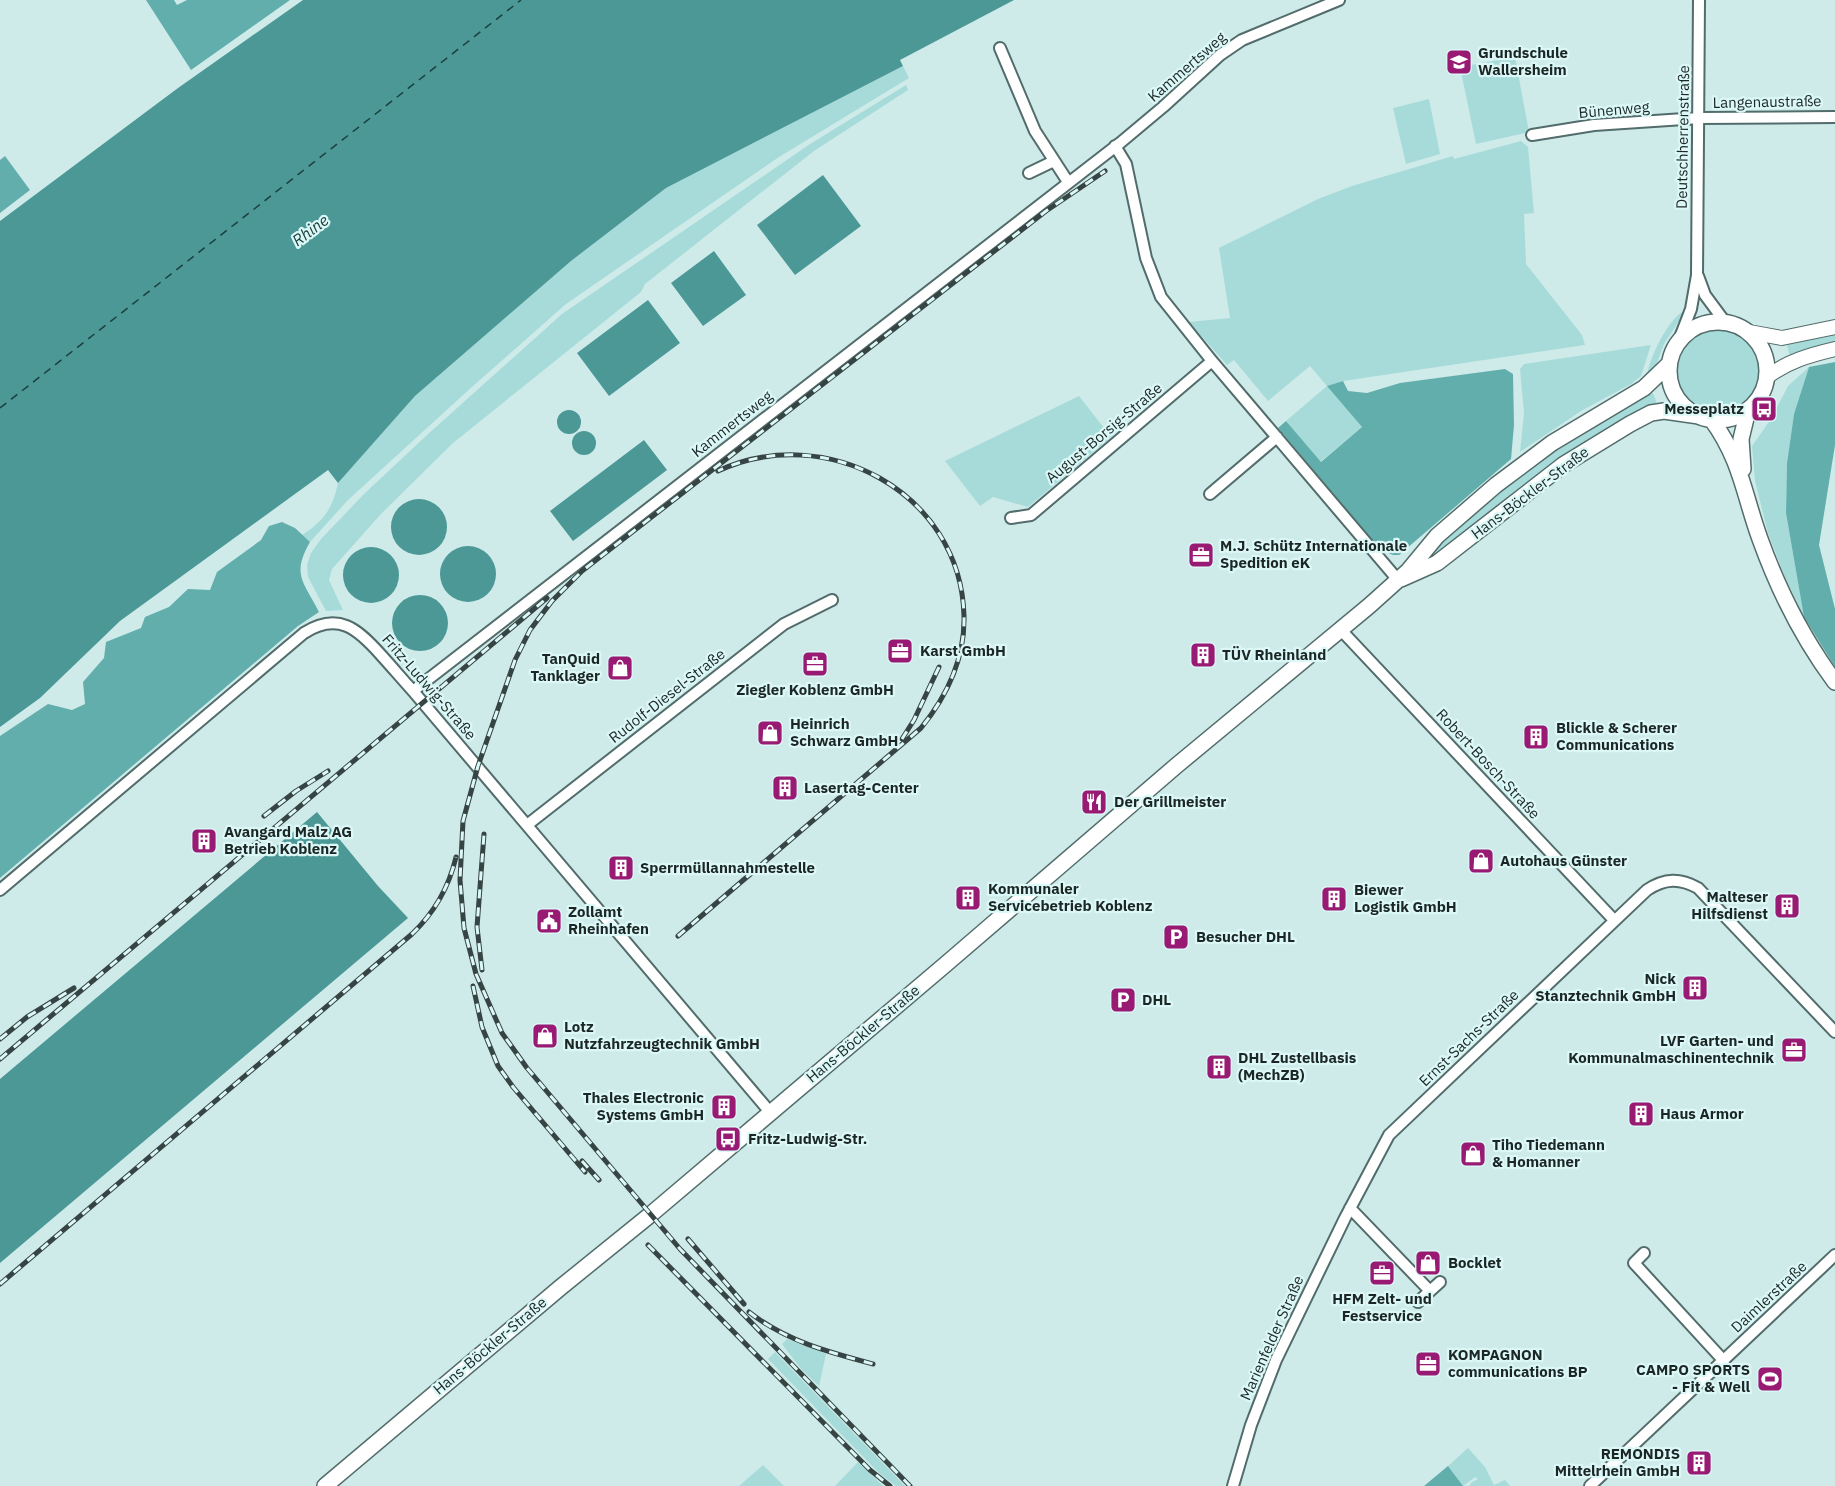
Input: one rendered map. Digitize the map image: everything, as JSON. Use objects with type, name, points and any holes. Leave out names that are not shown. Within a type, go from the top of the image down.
[{"type":"main road","points":[[1712,322],[1737,325],[1749,332],[1758,341],[1767,364],[1767,377],[1761,396],[1748,410],[1731,419],[1705,418],[1688,410],[1675,395],[1671,383],[1669,364],[1679,340],[1700,325],[1712,322]]},
{"type":"main road","name":"Hans-Böckler-Straße","points":[[325,1486],[938,971],[1176,766],[1398,580],[1437,536],[1515,470],[1552,442],[1644,388],[1669,364]]},
{"type":"main road","points":[[1744,484],[1742,439],[1748,410]]},
{"type":"main road","name":"Hans-Böckler-Straße","points":[[1398,580],[1437,563],[1563,465],[1630,424],[1651,413],[1664,411],[1705,418]]},
{"type":"main road","points":[[1705,418],[1730,447],[1744,484],[1759,537],[1781,590],[1802,631],[1835,682]]},
{"type":"street","name":"Kammertsweg","points":[[413,691],[1115,146],[1163,107],[1220,55],[1242,40],[1339,0]]},
{"type":"street","name":"Deutschherrenstraße","points":[[1679,340],[1691,309],[1697,275],[1699,0]]},
{"type":"street","points":[[1000,48],[1035,131],[1068,182]]},
{"type":"street","name":"Langenaustraße","points":[[1699,118],[1835,117]]},
{"type":"street","name":"Bünenweg","points":[[1532,135],[1594,125],[1699,118]]},
{"type":"street","points":[[1115,146],[1126,164],[1146,258],[1161,297],[1212,361],[1398,580]]},
{"type":"street","points":[[1029,173],[1054,161]]},
{"type":"street","name":"Deutschherrenstraße","points":[[1697,275],[1705,295],[1725,322]]},
{"type":"street","points":[[1749,332],[1782,338],[1835,327]]},
{"type":"street","points":[[1767,377],[1777,369],[1801,357],[1835,349]]},
{"type":"street","name":"August-Borsig-Straße","points":[[1011,518],[1031,515],[1212,361]]},
{"type":"street","points":[[1210,494],[1277,437]]},
{"type":"street","name":"Rudolf-Diesel-Straße","points":[[526,825],[784,624],[832,600]]},
{"type":"street","name":"Fritz-Ludwig-Straße","points":[[0,890],[304,633],[326,622],[340,623],[365,637],[413,691],[770,1112]]},
{"type":"street","name":"Robert-Bosch-Straße","points":[[1340,629],[1614,920]]},
{"type":"street","name":"Ernst-Sachs-Straße","points":[[1389,1135],[1614,920],[1656,885],[1677,880],[1688,882],[1709,898],[1835,1032]]},
{"type":"street","name":"Marienfelder Straße","points":[[1233,1486],[1263,1390],[1350,1208],[1389,1135]]},
{"type":"street","points":[[1350,1208],[1430,1291]]},
{"type":"street","points":[[1644,1253],[1634,1263],[1724,1360]]},
{"type":"street","name":"Daimlerstraße","points":[[1590,1486],[1835,1256]]},
{"type":"street","points":[[1418,1302],[1440,1282]]},
{"type":"shaded area","points":[[146,0],[174,0],[177,5],[187,0],[290,0],[191,70]]},
{"type":"shaded area","points":[[1515,57],[1529,132],[1476,144],[1460,67]]},
{"type":"shaded area","points":[[903,66],[909,78],[779,157],[566,304],[348,500],[310,542],[302,535],[326,514],[338,483],[415,396],[571,261],[666,188]]},
{"type":"shaded area","points":[[906,85],[908,90],[814,151],[645,284],[641,292],[453,443],[381,514],[332,569],[329,580],[343,610],[326,611],[308,577],[307,565],[311,553],[321,539],[364,494],[427,435],[562,314],[810,144]]},
{"type":"shaded area","points":[[1429,99],[1440,154],[1406,164],[1393,108]]},
{"type":"shaded area","points":[[1521,141],[1528,147],[1534,213],[1524,214],[1526,264],[1582,335],[1585,345],[1343,381],[1328,386],[1362,427],[1320,462],[1286,421],[1327,386],[1310,366],[1268,401],[1234,360],[1227,365],[1189,322],[1230,318],[1219,248],[1318,199],[1352,186],[1453,156],[1454,159]]},
{"type":"shaded area","points":[[5,156],[30,190],[0,213],[0,160]]},
{"type":"shaded area","points":[[1686,310],[1664,344],[1654,371],[1647,377],[1651,360],[1661,339],[1673,320]]},
{"type":"shaded area","points":[[1718,328],[1734,331],[1748,340],[1757,354],[1760,370],[1757,386],[1748,400],[1734,409],[1718,412],[1702,409],[1688,400],[1679,386],[1676,370],[1679,354],[1688,340],[1702,331]]},
{"type":"shaded area","points":[[1835,331],[1835,346],[1790,357],[1786,341]]},
{"type":"shaded area","points":[[1651,345],[1641,376],[1631,384],[1581,411],[1520,452],[1524,413],[1520,369],[1524,364]]},
{"type":"shaded area","points":[[1835,362],[1835,445],[1819,545],[1835,609],[1835,667],[1804,617],[1786,513],[1787,463],[1794,414],[1809,367]]},
{"type":"shaded area","points":[[1809,367],[1794,414],[1787,463],[1786,513],[1804,617],[1768,533],[1755,481],[1752,446],[1771,419],[1788,386]]},
{"type":"shaded area","points":[[1505,369],[1513,374],[1514,425],[1511,459],[1399,555],[1393,555],[1380,549],[1278,428],[1286,421],[1321,462],[1362,427],[1327,386],[1343,381],[1348,391],[1367,393],[1400,383]]},
{"type":"shaded area","points":[[1650,390],[1658,407],[1428,564],[1426,552],[1518,473]]},
{"type":"shaded area","points":[[1079,396],[1111,437],[1028,507],[993,497],[980,506],[945,461]]},
{"type":"shaded area","points":[[282,522],[295,528],[310,542],[304,553],[301,571],[305,585],[319,612],[298,626],[0,878],[0,736],[48,704],[72,710],[85,704],[83,682],[104,658],[106,642],[141,628],[145,617],[169,607],[188,589],[210,590],[217,572],[261,540],[269,526]]},
{"type":"shaded area","points":[[787,1339],[826,1354],[819,1386],[802,1370],[782,1344]]},
{"type":"shaded area","points":[[775,1352],[905,1486],[896,1486],[880,1474],[768,1359]]},
{"type":"shaded area","points":[[1468,1448],[1485,1467],[1494,1485],[1505,1480],[1510,1486],[1469,1486],[1478,1479],[1475,1477],[1463,1486],[1448,1466]]},
{"type":"shaded area","points":[[858,1462],[883,1486],[835,1486]]},
{"type":"shaded area","points":[[763,1465],[784,1486],[739,1486]]},
{"type":"shaded area","points":[[1448,1466],[1463,1486],[1424,1486]]},
{"type":"water","name":"Rhine","points":[[303,0],[1014,0],[900,60],[903,66],[666,188],[571,261],[415,396],[338,483],[328,470],[120,621],[40,698],[0,727],[0,221],[178,88]]},
{"type":"water","points":[[823,175],[861,226],[795,275],[757,225]]},
{"type":"water","points":[[714,251],[746,295],[703,326],[671,283]]},
{"type":"water","points":[[648,300],[680,343],[609,396],[577,353]]},
{"type":"water","points":[[569,410],[577,414],[581,422],[577,430],[569,434],[561,430],[557,422],[561,414]]},
{"type":"water","points":[[584,431],[592,435],[596,443],[592,451],[584,455],[576,451],[572,443],[576,435]]},
{"type":"water","points":[[644,440],[667,470],[573,541],[550,511]]},
{"type":"water","points":[[419,499],[430,501],[439,507],[445,516],[447,527],[445,538],[439,547],[430,553],[419,555],[408,553],[399,547],[393,538],[391,527],[393,516],[399,507],[408,501]]},
{"type":"water","points":[[468,546],[479,548],[488,554],[494,563],[496,574],[494,585],[488,594],[479,600],[468,602],[457,600],[448,594],[442,585],[440,574],[442,563],[448,554],[457,548]]},
{"type":"water","points":[[371,547],[382,549],[391,555],[397,564],[399,575],[397,586],[391,595],[382,601],[371,603],[360,601],[351,595],[345,586],[343,575],[345,564],[351,555],[360,549]]},
{"type":"water","points":[[420,595],[431,597],[440,603],[446,612],[448,623],[446,634],[440,643],[431,649],[420,651],[409,649],[400,643],[394,634],[392,623],[394,612],[400,603],[409,597]]},
{"type":"water","points":[[317,812],[378,886],[408,918],[0,1263],[0,1079]]},
{"type":"ferry route","points":[[0,408],[521,0]]},
{"type":"railway","points":[[910,1486],[680,1249],[527,1068],[502,1033],[476,974],[464,928],[460,880],[463,821],[478,766],[515,660],[530,630],[552,601],[582,571],[1046,211],[1105,171]]},
{"type":"railway","points":[[678,936],[921,728],[939,703],[953,676],[964,632],[964,616],[957,572],[939,534],[913,502],[880,478],[842,462],[801,455],[759,458],[718,471]]},
{"type":"railway","points":[[0,1059],[547,598]]},
{"type":"railway","points":[[902,739],[914,720],[939,667]]},
{"type":"railway","points":[[264,816],[296,791],[328,771]]},
{"type":"railway","points":[[482,970],[477,927],[484,834]]},
{"type":"railway","points":[[0,1284],[412,934],[440,899],[456,857]]},
{"type":"railway","points":[[473,986],[482,1027],[498,1066],[585,1172]]},
{"type":"railway","points":[[0,1039],[27,1017],[74,988]]},
{"type":"railway","points":[[582,1161],[599,1180]]},
{"type":"railway","points":[[688,1239],[744,1304]]},
{"type":"railway","points":[[648,1245],[870,1470],[890,1486]]},
{"type":"railway","points":[[749,1312],[793,1338],[824,1350],[873,1364]]},
{"type":"place","name":"Grundschule Wallersheim","points":[[1459,62]]},
{"type":"place","name":"Messeplatz","points":[[1764,409]]},
{"type":"place","name":"M.J. Schütz Internationale Spedition eK","points":[[1201,555]]},
{"type":"place","name":"Karst GmbH","points":[[900,651]]},
{"type":"place","name":"TÜV Rheinland","points":[[1203,655]]},
{"type":"place","name":"Ziegler Koblenz GmbH","points":[[815,664]]},
{"type":"place","name":"TanQuid Tanklager","points":[[620,668]]},
{"type":"place","name":"Heinrich Schwarz GmbH","points":[[770,733]]},
{"type":"place","name":"Blickle & Scherer Communications","points":[[1536,737]]},
{"type":"place","name":"Lasertag-Center","points":[[785,788]]},
{"type":"place","name":"Der Grillmeister","points":[[1094,802]]},
{"type":"place","name":"Avangard Malz AG Betrieb Koblenz","points":[[204,841]]},
{"type":"place","name":"Autohaus Günster","points":[[1481,861]]},
{"type":"place","name":"Sperrmüllannahmestelle","points":[[621,868]]},
{"type":"place","name":"Kommunaler Servicebetrieb Koblenz","points":[[968,898]]},
{"type":"place","name":"Biewer Logistik GmbH","points":[[1334,899]]},
{"type":"place","name":"Malteser Hilfsdienst","points":[[1787,906]]},
{"type":"place","name":"Zollamt Rheinhafen","points":[[549,921]]},
{"type":"place","name":"Besucher DHL","points":[[1176,937]]},
{"type":"place","name":"Nick Stanztechnik GmbH","points":[[1695,988]]},
{"type":"place","name":"DHL","points":[[1123,1000]]},
{"type":"place","name":"Lotz Nutzfahrzeugtechnik GmbH","points":[[545,1036]]},
{"type":"place","name":"LVF Garten- und Kommunalmaschinentechnik","points":[[1794,1050]]},
{"type":"place","name":"DHL Zustellbasis (MechZB)","points":[[1219,1067]]},
{"type":"place","name":"Thales Electronic Systems GmbH","points":[[724,1107]]},
{"type":"place","name":"Haus Armor","points":[[1641,1114]]},
{"type":"place","name":"Fritz-Ludwig-Str.","points":[[728,1139]]},
{"type":"place","name":"Tiho Tiedemann & Homanner","points":[[1473,1154]]},
{"type":"place","name":"Bocklet","points":[[1428,1263]]},
{"type":"place","name":"HFM Zelt- und Festservice","points":[[1382,1273]]},
{"type":"place","name":"KOMPAGNON communications BP","points":[[1428,1364]]},
{"type":"place","name":"CAMPO SPORTS - Fit & Well","points":[[1770,1379]]},
{"type":"place","name":"REMONDIS Mittelrhein GmbH","points":[[1699,1463]]}]
